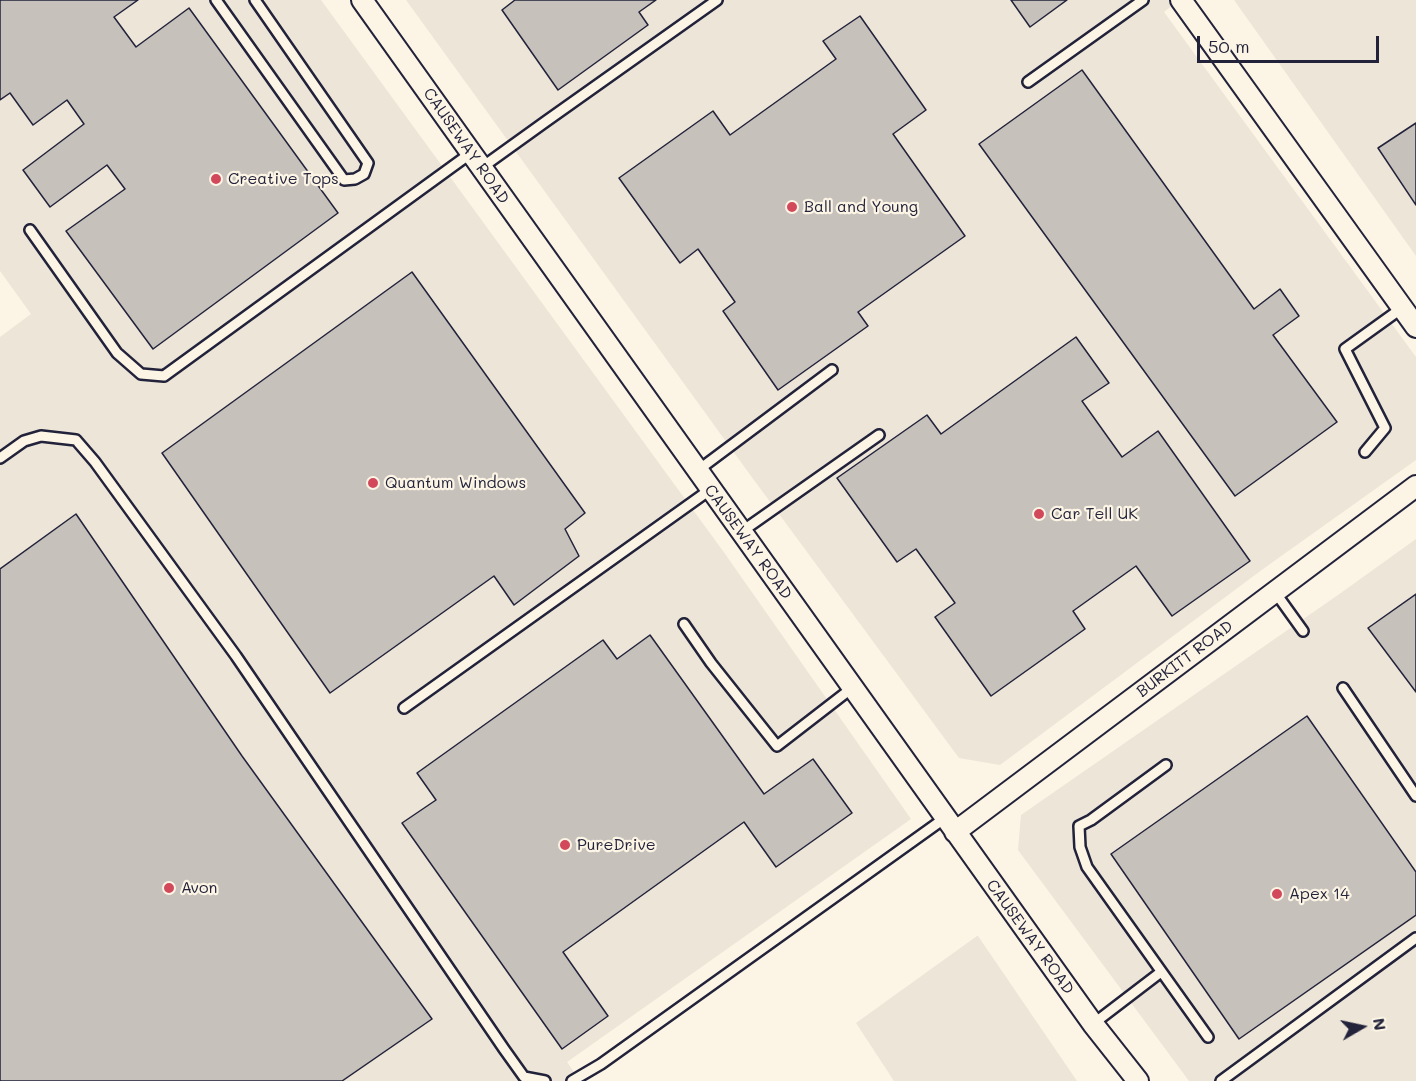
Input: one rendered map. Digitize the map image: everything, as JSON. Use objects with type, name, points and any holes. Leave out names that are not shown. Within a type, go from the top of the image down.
[{"type":"street","name":"CAUSEWAY ROAD","points":[[362,0],[950,825],[1093,1024],[1138,1081]]},
{"type":"street","points":[[1181,0],[1416,327]]},
{"type":"street","name":"BURKITT ROAD","points":[[950,825],[1275,591],[1416,486]]},
{"type":"lane","points":[[216,0],[344,180],[355,179],[364,174],[368,163],[255,0]]},
{"type":"lane","points":[[30,230],[117,353],[141,374],[164,376],[476,161],[545,122],[717,0]]},
{"type":"lane","points":[[1028,82],[1143,0]]},
{"type":"lane","points":[[1365,452],[1385,428],[1345,349],[1402,308]]},
{"type":"lane","points":[[698,471],[832,370]]},
{"type":"lane","points":[[741,532],[879,435]]},
{"type":"lane","points":[[0,458],[24,441],[41,436],[76,440],[83,447],[236,656],[504,1049],[521,1079],[545,1081]]},
{"type":"lane","points":[[404,708],[711,489]]},
{"type":"lane","points":[[1275,591],[1303,631]]},
{"type":"lane","points":[[684,624],[711,663],[777,747],[852,688]]},
{"type":"lane","points":[[1343,688],[1416,796]]},
{"type":"lane","points":[[1166,765],[1091,820],[1078,826],[1080,848],[1087,867],[1208,1037]]},
{"type":"lane","points":[[572,1081],[601,1064],[950,825]]},
{"type":"lane","points":[[1221,1081],[1416,938]]},
{"type":"lane","points":[[1093,1024],[1161,972]]},
{"type":"shaded area","points":[[0,0],[321,0],[723,551],[911,819],[567,1062],[580,1081],[0,1081],[0,337],[31,314],[0,271]]},
{"type":"shaded area","points":[[406,0],[1179,0],[1164,12],[1416,357],[1416,460],[1263,569],[1000,765],[959,758],[751,476]]},
{"type":"shaded area","points":[[1234,0],[1416,0],[1416,256]]},
{"type":"shaded area","points":[[1416,539],[1416,1081],[1189,1081],[1018,850],[1021,815]]},
{"type":"shaded area","points":[[977,936],[1077,1081],[894,1081],[856,1023]]},
{"type":"building","name":"Creative Tops","points":[[0,0],[138,0],[114,17],[136,47],[189,8],[338,213],[153,349],[66,231],[125,189],[107,165],[50,207],[23,170],[84,124],[67,100],[33,125],[10,93],[0,100]]},
{"type":"building","points":[[515,0],[656,0],[639,12],[648,25],[558,90],[502,10]]},
{"type":"building","points":[[1011,0],[1067,0],[1030,27]]},
{"type":"building","name":"Ball and Young","points":[[860,16],[926,110],[893,134],[965,236],[858,312],[868,326],[778,390],[723,311],[735,302],[698,249],[680,263],[619,178],[713,111],[730,135],[836,59],[823,41]]},
{"type":"building","points":[[1082,70],[1254,309],[1280,289],[1299,316],[1273,335],[1337,422],[1235,496],[979,144]]},
{"type":"building","points":[[1416,123],[1416,205],[1378,148]]},
{"type":"building","name":"Quantum Windows","points":[[412,272],[585,513],[565,529],[579,556],[514,605],[494,576],[330,693],[162,453]]},
{"type":"building","name":"Car Tell UK","points":[[1076,337],[1109,383],[1082,401],[1122,457],[1158,431],[1250,561],[1172,616],[1136,566],[1073,611],[1085,629],[991,696],[935,617],[955,603],[916,549],[897,562],[837,478],[927,415],[941,434]]},
{"type":"building","name":"Avon","points":[[76,514],[242,756],[432,1019],[342,1081],[0,1081],[0,569]]},
{"type":"building","points":[[1416,594],[1416,692],[1368,628]]},
{"type":"building","name":"PureDrive","points":[[650,635],[764,794],[813,759],[852,813],[776,867],[744,822],[563,952],[608,1016],[562,1049],[402,823],[436,800],[417,773],[603,640],[617,659]]},
{"type":"building","name":"Apex 14","points":[[1307,716],[1416,872],[1416,915],[1239,1039],[1111,854]]},
{"type":"place","name":"Creative Tops","points":[[216,179]]},
{"type":"place","name":"Ball and Young","points":[[792,207]]},
{"type":"place","name":"Quantum Windows","points":[[373,483]]},
{"type":"place","name":"Car Tell UK","points":[[1039,514]]},
{"type":"place","name":"PureDrive","points":[[565,845]]},
{"type":"place","name":"Avon","points":[[169,888]]},
{"type":"place","name":"Apex 14","points":[[1277,894]]}]
